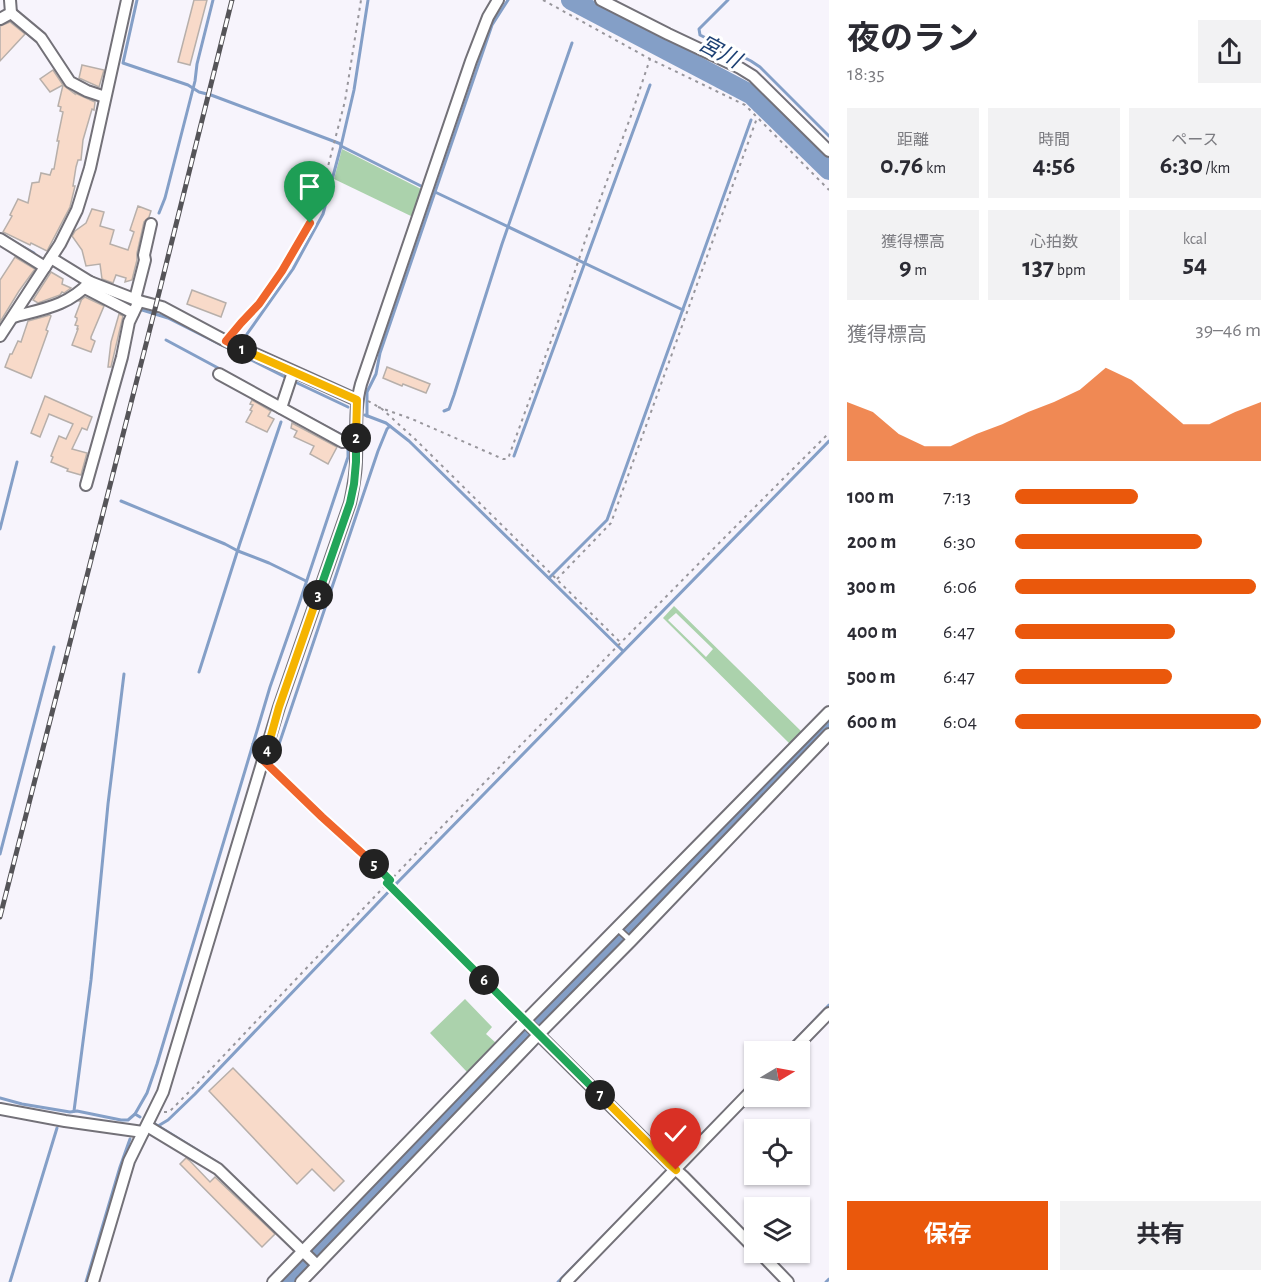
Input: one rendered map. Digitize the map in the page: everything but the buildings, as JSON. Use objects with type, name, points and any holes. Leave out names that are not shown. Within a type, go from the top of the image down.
[{"type":"street","points":[[10,0],[11,13],[41,38],[69,82],[105,97]]},
{"type":"street","points":[[0,336],[60,244],[77,210],[90,168],[127,0]]},
{"type":"street","points":[[93,1282],[129,1161],[163,1092],[279,707],[350,503],[356,462],[357,400],[361,384],[471,61],[488,17],[498,0]]},
{"type":"street","points":[[602,0],[753,76],[829,151]]},
{"type":"street","points":[[0,19],[11,13]]},
{"type":"street","points":[[86,485],[122,357],[129,322],[136,305],[151,224]]},
{"type":"street","points":[[0,239],[48,262],[87,285],[136,305],[162,307],[292,377],[357,400]]},
{"type":"street","points":[[13,317],[60,304],[87,285]]},
{"type":"street","points":[[219,374],[282,404],[343,442]]},
{"type":"street","points":[[282,404],[292,377]]},
{"type":"street","points":[[301,1282],[618,930],[829,712]]},
{"type":"street","points":[[273,1282],[532,1028],[629,940],[829,734]]},
{"type":"street","points":[[802,1041],[829,1013]]},
{"type":"street","points":[[532,1028],[744,1238]]},
{"type":"street","points":[[566,1282],[672,1167],[744,1098]]},
{"type":"street","points":[[0,1109],[65,1121],[145,1129],[218,1169],[316,1263]]},
{"type":"street","points":[[770,1263],[788,1282]]},
{"type":"lane","points":[[618,930],[629,940]]},
{"type":"path","points":[[226,341],[259,304],[282,271],[310,223],[319,201],[345,101],[361,0]]},
{"type":"path","points":[[543,0],[650,59],[745,105],[829,190]]},
{"type":"path","points":[[378,407],[507,459],[559,319],[650,59]]},
{"type":"path","points":[[554,576],[611,523],[757,118]]},
{"type":"path","points":[[370,401],[416,440],[620,644]]},
{"type":"path","points":[[156,1108],[165,1113],[173,1108],[615,649],[829,433]]},
{"type":"path","points":[[263,760],[356,846],[390,881],[394,889],[532,1028]]},
{"type":"green space","points":[[342,149],[423,190],[413,217],[334,179]]},
{"type":"green space","points":[[674,606],[802,732],[790,744],[663,618]],"holes":[[[676,613],[713,649],[706,657],[668,620]]]},
{"type":"green space","points":[[465,999],[492,1027],[486,1034],[496,1043],[467,1072],[430,1033]]},
{"type":"waterway","points":[[137,0],[123,63],[188,85],[199,92],[341,144]]},
{"type":"waterway","points":[[159,213],[165,198],[195,81],[213,0]]},
{"type":"waterway","points":[[247,334],[293,269],[323,214],[354,90],[368,0]]},
{"type":"waterway","points":[[367,416],[367,392],[376,374],[380,353],[492,25],[508,0]]},
{"type":"waterway","name":"宮川","points":[[571,0],[752,95],[829,170]]},
{"type":"waterway","points":[[728,0],[699,29],[700,35],[760,67],[829,136]]},
{"type":"waterway","points":[[444,411],[449,409],[454,395],[502,244],[572,43]]},
{"type":"waterway","points":[[514,456],[650,85]]},
{"type":"waterway","points":[[755,110],[759,102]]},
{"type":"waterway","points":[[549,578],[607,520],[751,120]]},
{"type":"waterway","points":[[341,146],[421,186]]},
{"type":"waterway","points":[[435,192],[683,310]]},
{"type":"waterway","points":[[9,239],[34,253]]},
{"type":"waterway","points":[[120,299],[133,305]]},
{"type":"waterway","points":[[139,309],[168,318],[287,378]]},
{"type":"waterway","points":[[166,340],[246,383]]},
{"type":"waterway","points":[[293,381],[348,407]]},
{"type":"waterway","points":[[260,751],[253,744],[270,687],[348,457],[347,438],[299,412]]},
{"type":"waterway","points":[[365,415],[386,423],[409,441],[623,651]]},
{"type":"waterway","points":[[199,672],[281,422]]},
{"type":"waterway","points":[[390,426],[378,451],[272,765],[396,884]]},
{"type":"waterway","points":[[158,1126],[168,1120],[195,1094],[396,884],[829,441]]},
{"type":"waterway","points":[[0,529],[17,462]]},
{"type":"waterway","points":[[121,501],[269,563],[306,581]]},
{"type":"waterway","points":[[0,854],[54,647]]},
{"type":"waterway","points":[[74,1111],[91,980],[108,804],[124,674]]},
{"type":"waterway","points":[[287,1282],[829,723]]},
{"type":"waterway","points":[[135,1114],[147,1093],[157,1064],[253,744]]},
{"type":"waterway","points":[[795,1041],[829,1005]]},
{"type":"waterway","points":[[0,1098],[22,1104],[70,1112],[77,1111],[121,1120],[128,1120],[135,1114],[140,1117]]},
{"type":"waterway","points":[[155,1124],[218,1163],[235,1179]]},
{"type":"waterway","points":[[10,1282],[57,1128]]},
{"type":"waterway","points":[[86,1282],[130,1139]]},
{"type":"waterway","points":[[558,1282],[632,1207]]},
{"type":"waterway","points":[[826,1282],[829,1279]]},
{"type":"railway","points":[[0,917],[232,0]]},
{"type":"route","points":[[310,223],[282,271],[259,304],[226,341],[357,400],[356,462],[350,503],[279,707],[263,760],[386,875],[390,880],[387,883],[676,1170]]}]
